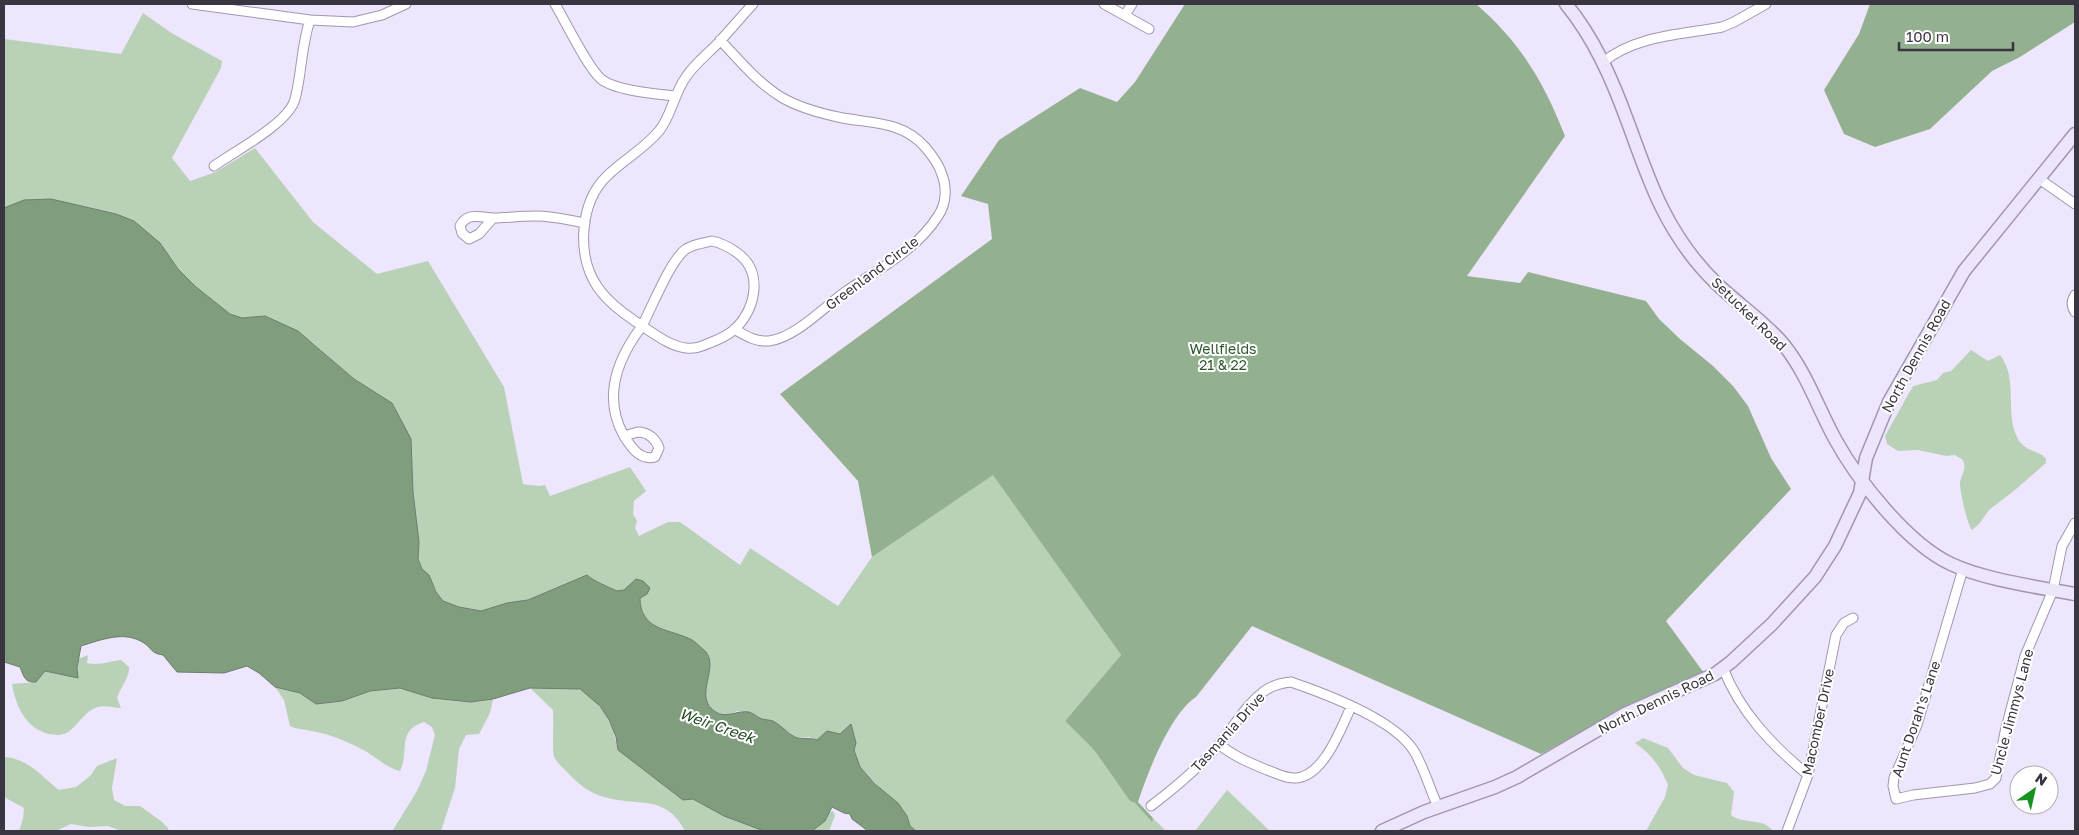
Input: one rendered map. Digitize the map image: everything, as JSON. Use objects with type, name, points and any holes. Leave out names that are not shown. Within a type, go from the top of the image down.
[{"type":"main road","name":"Setucket Road","points":[[1566,4],[1590,38],[1603,62],[1661,206],[1675,231],[1710,276],[1771,332],[1793,356],[1813,392],[1836,441],[1863,481],[1909,535],[1943,560],[1963,569],[1994,578],[2075,594]]},
{"type":"main road","name":"North Dennis Road","points":[[1382,831],[1400,822],[1517,777],[1625,714],[1715,674],[1767,629],[1823,567],[1853,511],[1863,481],[1866,458],[1878,425],[1900,380],[1964,272],[2075,134]]},
{"type":"street","points":[[192,4],[310,20],[353,22],[366,20],[406,4]]},
{"type":"street","points":[[555,4],[600,78],[617,86],[676,96]]},
{"type":"street","points":[[624,436],[617,424],[613,406],[615,376],[625,352],[642,326],[668,272],[679,255],[694,245],[712,241],[720,243],[747,262],[754,279],[755,291],[747,312],[734,329],[723,337],[697,349],[677,346],[642,326],[620,310],[596,285],[584,254],[585,223],[592,200],[606,176],[659,131],[686,76],[753,4]]},
{"type":"street","points":[[1104,4],[1149,29]]},
{"type":"street","points":[[1125,15],[1132,4]]},
{"type":"street","points":[[1603,62],[1622,48],[1646,39],[1722,26],[1734,22],[1766,4]]},
{"type":"street","points":[[214,166],[281,121],[291,108],[295,100],[299,80],[304,36],[310,20]]},
{"type":"street","name":"Greenland Circle","points":[[720,40],[754,76],[780,97],[809,110],[839,117],[889,124],[903,129],[915,137],[928,151],[941,172],[944,184],[943,207],[927,230],[899,256],[844,293],[807,322],[784,337],[769,341],[754,340],[734,329]]},
{"type":"street","points":[[2038,178],[2075,204]]},
{"type":"street","points":[[493,218],[536,216],[585,223]]},
{"type":"street","points":[[2075,295],[2072,299],[2072,306],[2075,312]]},
{"type":"street","points":[[2052,590],[2062,546],[2075,523]]},
{"type":"street","name":"Aunt Dorah's Lane","points":[[1963,569],[1920,716],[1896,772],[1893,786],[1896,799],[1913,794],[1968,789]]},
{"type":"street","name":"Uncle Jimmys Lane","points":[[1968,789],[1990,784],[1996,778],[2005,732],[2025,656],[2052,590]]},
{"type":"street","name":"Macomber Drive","points":[[1787,831],[1808,775],[1836,635],[1844,623],[1852,618]]},
{"type":"street","points":[[1723,668],[1729,684],[1762,732],[1782,753],[1808,775]]},
{"type":"street","name":"Tasmania Drive","points":[[1151,806],[1178,785],[1219,744],[1241,715],[1262,693],[1281,683],[1291,682],[1351,707],[1388,726],[1406,741],[1423,769],[1438,807]]},
{"type":"street","points":[[1219,744],[1228,752],[1282,776],[1296,778],[1304,776],[1315,769],[1330,750],[1351,707]]},
{"type":"shaded area","points":[[143,13],[173,34],[222,61],[221,68],[172,158],[190,181],[216,172],[255,148],[313,222],[377,274],[428,261],[504,387],[523,484],[545,485],[550,496],[630,467],[646,491],[634,501],[633,514],[637,521],[635,528],[639,536],[668,522],[680,522],[740,565],[750,548],[838,606],[872,557],[993,474],[1121,655],[1065,721],[1094,750],[1130,801],[1135,803],[1151,821],[1153,818],[1166,831],[916,831],[910,826],[907,816],[860,767],[854,750],[851,725],[840,734],[827,731],[817,741],[810,737],[797,738],[773,721],[763,720],[751,712],[737,711],[725,716],[710,706],[705,694],[705,686],[710,662],[676,636],[654,625],[646,618],[640,598],[647,594],[624,590],[617,591],[587,575],[528,600],[507,603],[481,611],[459,607],[443,601],[436,592],[429,575],[422,569],[418,559],[419,542],[413,492],[411,440],[392,403],[354,379],[312,342],[279,323],[265,316],[242,318],[230,314],[196,287],[178,269],[160,243],[116,214],[90,208],[4,208],[4,39],[121,54]]},
{"type":"shaded area","points":[[1971,350],[1988,361],[2000,355],[2006,364],[2009,375],[2012,418],[2018,439],[2029,449],[2044,456],[2046,459],[2046,463],[1989,510],[1972,530],[1966,515],[1960,487],[1964,467],[1963,460],[1955,455],[1946,456],[1918,450],[1898,451],[1887,444],[1885,436],[1913,386],[1937,380],[1943,373],[1951,371]]},
{"type":"shaded area","points":[[88,655],[87,663],[100,664],[121,660],[129,667],[128,675],[117,698],[121,708],[104,706],[93,709],[72,729],[61,735],[49,734],[34,727],[19,708],[12,684],[36,682],[45,671],[77,678],[78,659]]},
{"type":"shaded area","points":[[275,687],[300,693],[316,704],[342,701],[370,691],[400,688],[432,698],[471,702],[493,699],[490,713],[479,734],[466,735],[459,749],[455,788],[441,831],[393,830],[417,791],[426,771],[435,735],[432,727],[424,722],[415,726],[410,731],[405,742],[403,764],[400,771],[391,768],[367,752],[340,739],[290,726],[284,700]]},
{"type":"shaded area","points":[[569,687],[588,695],[596,702],[608,720],[618,750],[683,800],[693,799],[724,816],[764,831],[685,831],[669,811],[659,806],[604,797],[583,787],[555,758],[553,753],[553,710],[530,688]]},
{"type":"shaded area","points":[[1643,738],[1668,748],[1683,768],[1694,775],[1727,783],[1734,792],[1731,815],[1742,820],[1759,822],[1773,831],[1646,831],[1665,797],[1668,785],[1655,761],[1635,743]]},
{"type":"shaded area","points":[[5,757],[13,758],[28,765],[59,790],[76,787],[90,776],[97,766],[117,758],[112,788],[114,800],[125,806],[140,806],[161,821],[169,831],[121,831],[108,826],[89,827],[71,824],[56,831],[19,831],[24,808],[4,797]]},
{"type":"shaded area","points":[[1227,790],[1270,831],[1195,831]]},
{"type":"shaded area","points":[[833,811],[835,816],[829,831],[812,831],[825,821],[829,812]]},
{"type":"green space","name":"Wellfields 21 & 22","points":[[1185,4],[1476,4],[1492,18],[1518,48],[1539,81],[1565,136],[1467,276],[1520,283],[1528,272],[1646,301],[1659,319],[1733,386],[1748,406],[1771,458],[1791,489],[1666,621],[1704,673],[1620,710],[1541,754],[1252,626],[1196,697],[1177,716],[1161,745],[1138,802],[1153,818],[1152,822],[1135,803],[1130,801],[1094,750],[1065,721],[1121,655],[993,475],[872,557],[858,481],[780,394],[992,239],[988,204],[961,196],[999,140],[1080,88],[1117,102],[1135,82]]},
{"type":"green space","points":[[1870,4],[2075,4],[2075,22],[2020,57],[1992,71],[1930,129],[1875,147],[1844,134],[1824,90],[1859,34]]},
{"type":"water","name":"Weir Creek","points":[[51,199],[116,214],[134,221],[160,243],[178,269],[196,287],[230,314],[242,318],[265,316],[298,331],[354,379],[392,403],[411,439],[413,492],[419,542],[418,559],[422,569],[429,575],[436,592],[443,601],[459,607],[481,611],[507,603],[528,600],[587,575],[617,591],[624,590],[636,579],[643,581],[650,588],[647,594],[640,598],[641,608],[650,622],[664,630],[692,640],[709,657],[710,664],[706,698],[709,706],[716,712],[724,715],[751,713],[762,719],[773,721],[795,737],[800,738],[817,740],[827,731],[840,734],[851,724],[856,743],[854,750],[860,767],[875,784],[898,803],[907,816],[910,826],[916,831],[868,831],[852,819],[850,814],[832,807],[825,821],[812,831],[764,831],[724,816],[693,799],[683,800],[618,750],[616,737],[609,720],[600,706],[580,689],[530,688],[493,699],[471,702],[432,698],[400,688],[370,691],[342,701],[316,704],[300,693],[275,687],[259,673],[247,666],[224,673],[177,672],[163,655],[154,652],[144,643],[129,637],[112,637],[81,646],[77,668],[78,678],[45,671],[36,682],[27,680],[20,667],[4,662],[4,208],[24,200]]}]
